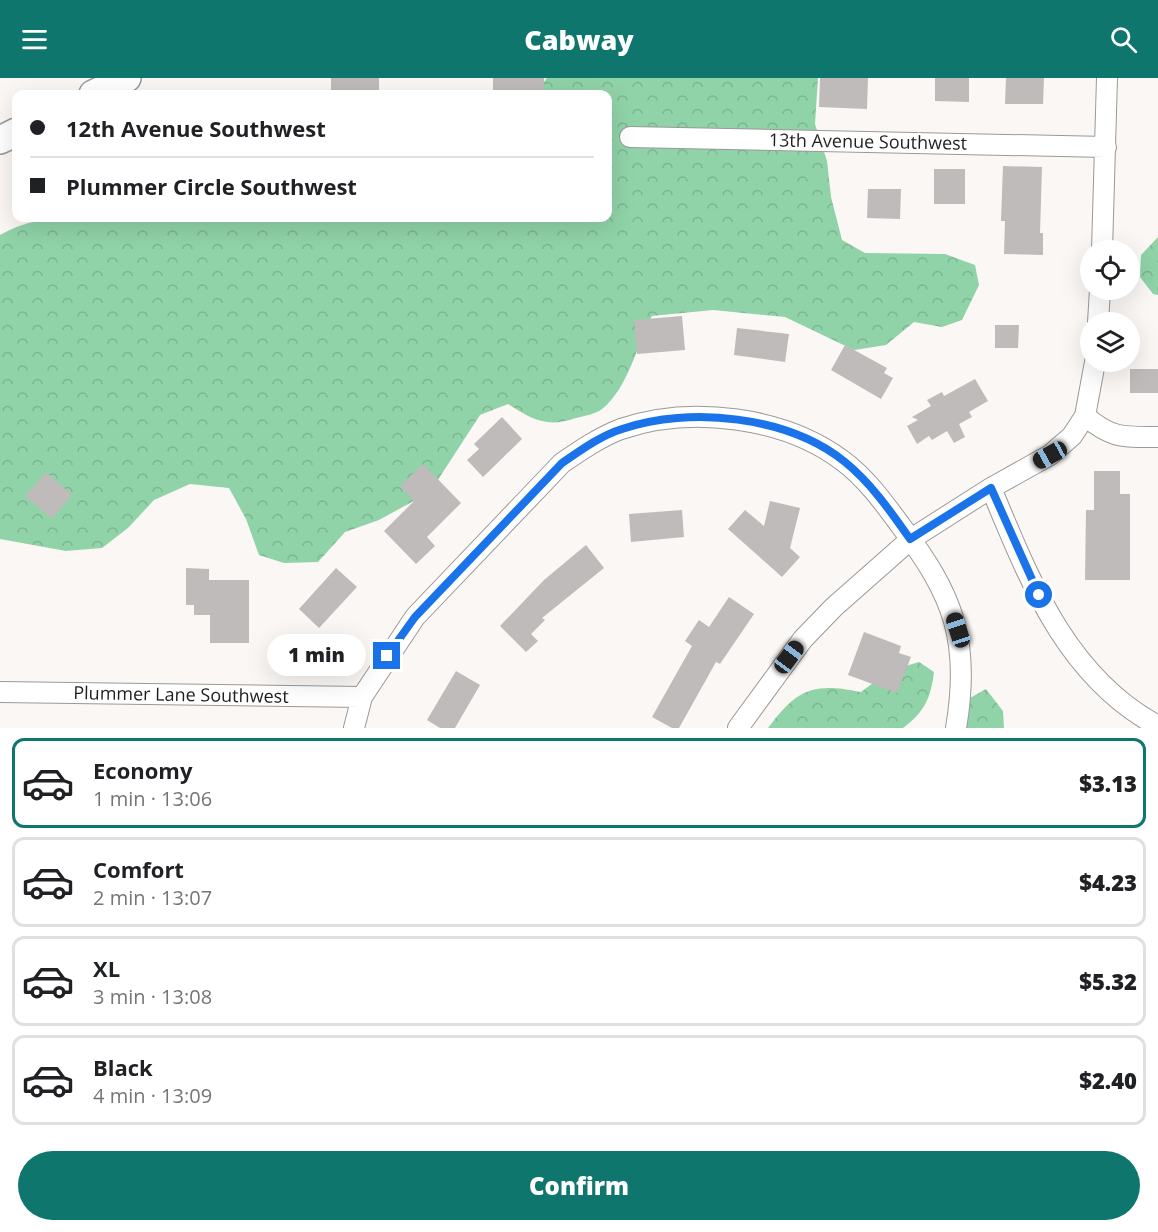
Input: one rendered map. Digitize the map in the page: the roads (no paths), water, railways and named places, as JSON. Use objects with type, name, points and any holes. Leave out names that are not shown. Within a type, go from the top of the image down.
[{"type":"street","points":[[102,90],[127,78]]},
{"type":"street","points":[[1102,240],[1107,78]]},
{"type":"street","name":"13th Avenue Southwest","points":[[630,137],[1106,147]]},
{"type":"street","points":[[738,728],[803,639],[834,607],[910,539],[991,488],[1050,455],[1072,436],[1085,416],[1093,372]]},
{"type":"street","points":[[1085,416],[1103,431],[1123,436],[1158,437]]},
{"type":"street","points":[[354,728],[363,697],[415,617],[562,463],[587,445],[634,425],[689,419],[732,420],[780,430],[817,443],[845,462],[862,478],[910,539],[948,600],[958,630],[960,687],[956,728]]},
{"type":"street","points":[[991,488],[1022,561],[1069,647],[1113,697],[1158,726]]},
{"type":"street","name":"Plummer Lane Southwest","points":[[0,692],[363,697]]}]
